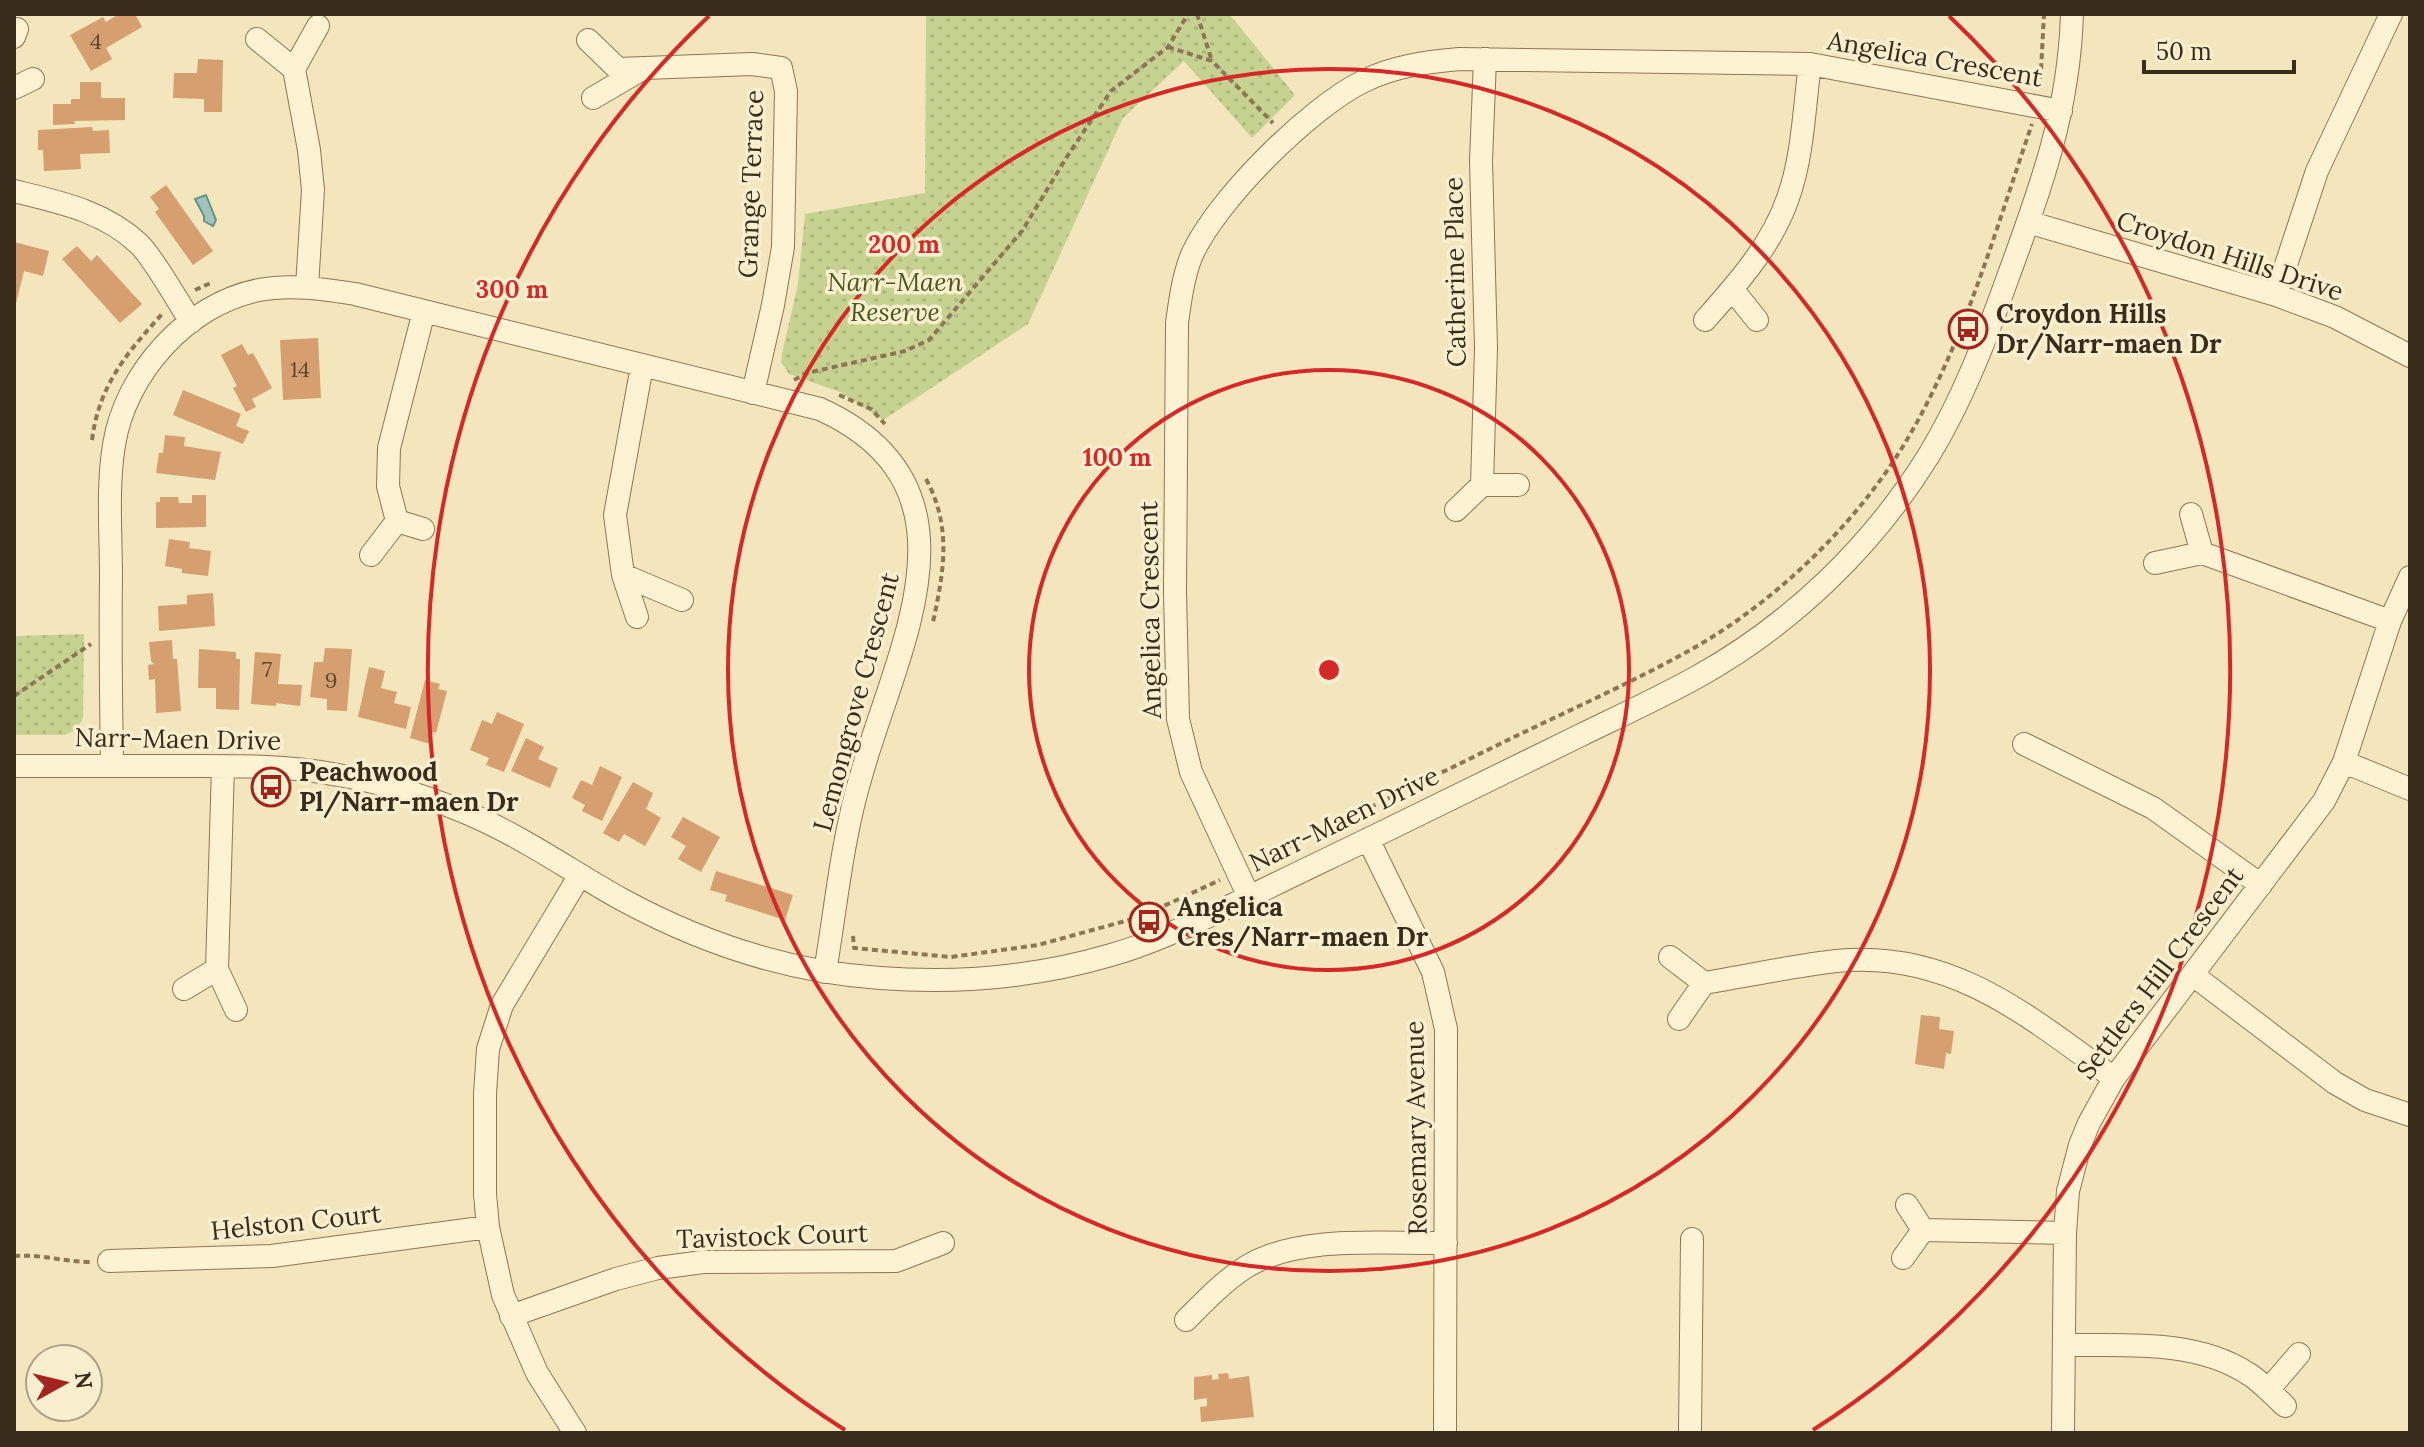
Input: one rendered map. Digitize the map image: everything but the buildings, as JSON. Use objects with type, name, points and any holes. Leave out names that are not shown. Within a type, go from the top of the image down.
[{"type":"street","name":"Narr-Maen Drive","points":[[14,766],[295,769],[336,774],[405,791],[466,812],[502,829],[623,900],[706,939],[758,956],[825,972],[927,980],[980,979],[1043,971],[1154,941],[1696,678],[1762,636],[1821,588],[1848,561],[1894,507],[1945,428],[1989,330],[2047,167],[2061,111],[2072,14]]},
{"type":"street","points":[[2276,295],[2317,171],[2391,14]]},
{"type":"street","points":[[307,287],[313,190],[294,69],[318,26]]},
{"type":"street","points":[[257,39],[294,69]]},
{"type":"street","name":"Grange Terrace","points":[[588,40],[618,69],[752,64],[781,68],[786,91],[783,247],[755,382]]},
{"type":"street","name":"Angelica Crescent","points":[[1249,897],[1191,772],[1178,719],[1175,592],[1177,323],[1191,258],[1209,223],[1240,185],[1288,138],[1328,102],[1363,81],[1390,70],[1431,61],[1485,59],[1810,64],[2061,111]]},
{"type":"street","name":"Catherine Place","points":[[1482,485],[1486,348],[1481,161],[1485,59]]},
{"type":"street","points":[[1705,320],[1773,233],[1788,199],[1797,159],[1810,64]]},
{"type":"street","name":"Grange Terrace","points":[[593,98],[640,70]]},
{"type":"street","points":[[14,191],[72,206],[103,218],[140,245],[191,322]]},
{"type":"street","name":"Croydon Hills Drive","points":[[2028,222],[2276,295],[2335,317],[2410,356]]},
{"type":"street","name":"Lemongrove Crescent","points":[[112,766],[100,631],[114,443],[135,384],[161,348],[191,322],[222,302],[258,290],[307,287],[355,294],[642,366],[755,382],[820,409],[857,430],[888,459],[900,477],[910,496],[919,530],[921,566],[910,623],[860,776],[825,972]]},
{"type":"street","points":[[1732,289],[1757,320]]},
{"type":"street","points":[[397,521],[388,486],[389,448],[424,311]]},
{"type":"street","points":[[637,617],[623,575],[615,515],[642,366]]},
{"type":"street","points":[[1456,510],[1482,485],[1518,485]]},
{"type":"street","points":[[2191,514],[2202,553]]},
{"type":"street","points":[[397,521],[423,529]]},
{"type":"street","points":[[371,555],[397,521]]},
{"type":"street","points":[[2155,563],[2202,553],[2390,621]]},
{"type":"street","points":[[623,575],[682,600]]},
{"type":"street","name":"Settlers Hill Crescent","points":[[2063,1433],[2065,1233],[2068,1191],[2080,1145],[2099,1102],[2114,1078],[2324,801],[2344,762],[2390,621],[2410,577]]},
{"type":"street","points":[[2024,744],[2153,808],[2261,885]]},
{"type":"street","points":[[2344,762],[2410,789]]},
{"type":"street","points":[[223,766],[217,969],[236,1010]]},
{"type":"street","name":"Rosemary Avenue","points":[[1368,839],[1433,972],[1443,1008],[1447,1051],[1445,1433]]},
{"type":"street","points":[[575,1433],[537,1373],[503,1295],[488,1227],[485,1194],[485,1094],[491,1034],[502,1005],[580,875]]},
{"type":"street","points":[[1670,957],[1704,983]]},
{"type":"street","points":[[1679,1019],[1704,983],[1837,961],[1867,960],[1921,967],[1992,993],[2114,1078]]},
{"type":"street","points":[[184,989],[217,969]]},
{"type":"street","points":[[2193,975],[2335,1083],[2365,1100],[2410,1115]]},
{"type":"street","points":[[1907,1205],[1923,1230]]},
{"type":"street","name":"Helston Court","points":[[109,1261],[272,1256],[488,1227]]},
{"type":"street","points":[[1923,1230],[2065,1233]]},
{"type":"street","points":[[1903,1258],[1923,1230]]},
{"type":"street","points":[[1690,1433],[1692,1239]]},
{"type":"street","name":"Tavistock Court","points":[[511,1316],[616,1279],[658,1268],[703,1262],[896,1261],[943,1243]]},
{"type":"street","points":[[1186,1320],[1237,1273],[1274,1253],[1315,1244],[1446,1243]]},
{"type":"street","points":[[2064,1345],[2148,1346],[2208,1356],[2249,1373],[2285,1406]]},
{"type":"street","points":[[2268,1390],[2299,1354]]},
{"type":"path","points":[[793,381],[807,373],[905,351],[929,340],[1022,231],[1111,91],[1168,47],[1188,14]]},
{"type":"path","points":[[1197,14],[1212,61],[1288,138]]},
{"type":"path","points":[[853,935],[854,948],[951,957],[1038,945],[1140,917],[1684,654],[1760,604],[1829,541],[1890,466],[1923,411],[1971,298],[2036,106],[2041,78],[2044,14]]},
{"type":"path","points":[[1168,47],[1212,61]]},
{"type":"path","points":[[91,448],[108,381],[135,344],[166,309],[218,280]]},
{"type":"path","points":[[755,382],[793,381],[806,384]]},
{"type":"path","points":[[833,391],[871,409],[890,429]]},
{"type":"path","points":[[925,476],[940,517],[944,550],[944,569],[932,626]]},
{"type":"path","points":[[89,646],[100,631]]},
{"type":"path","points":[[14,696],[89,646],[100,631]]},
{"type":"path","points":[[14,1256],[39,1254],[76,1262],[109,1261]]},
{"type":"green space","name":"Narr-Maen Reserve","points":[[926,14],[1233,14],[1231,16],[1295,95],[1252,138],[1184,61],[1123,118],[1028,324],[883,420],[840,392],[789,374],[781,362],[798,284],[805,214],[925,193]]},
{"type":"green space","points":[[84,634],[83,718],[77,730],[64,735],[14,735],[14,636]]},
{"type":"water","points":[[206,195],[216,220],[213,226],[204,221],[195,199]]},
{"type":"place","name":"Croydon Hills Dr/Narr-maen Dr","points":[[1968,329]]},
{"type":"place","name":"Peachwood Pl/Narr-maen Dr","points":[[271,787]]},
{"type":"place","name":"Angelica Cres/Narr-maen Dr","points":[[1149,922]]}]
